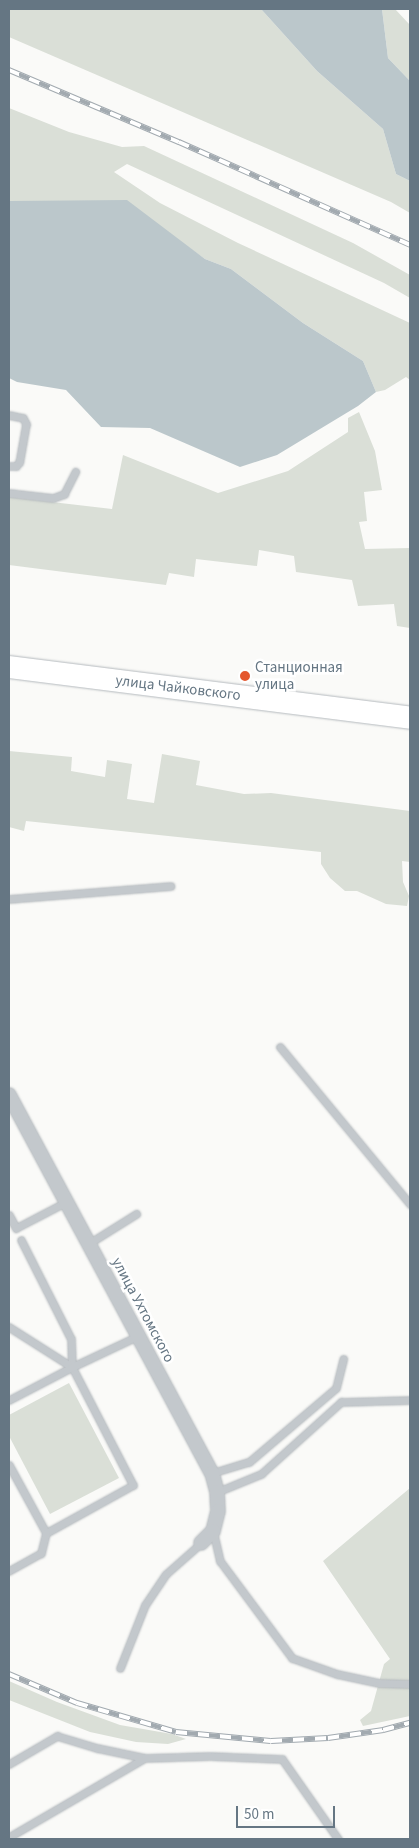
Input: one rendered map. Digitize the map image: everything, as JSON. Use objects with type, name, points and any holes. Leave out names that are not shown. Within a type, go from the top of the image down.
[{"type":"main road","name":"улица Чайковского","points":[[9,667],[409,718]]},
{"type":"street","name":"улица Ухтомского","points":[[9,1096],[212,1473],[217,1492],[218,1510],[213,1530]]},
{"type":"street","points":[[201,1543],[213,1530]]},
{"type":"lane","points":[[9,415],[23,418],[26,424],[20,462],[16,466],[9,466]]},
{"type":"lane","points":[[9,493],[53,498],[64,494],[75,472]]},
{"type":"lane","points":[[9,899],[170,886]]},
{"type":"lane","points":[[280,1047],[410,1204]]},
{"type":"lane","points":[[9,1215],[16,1228],[66,1202]]},
{"type":"lane","points":[[88,1244],[136,1214]]},
{"type":"lane","points":[[21,1240],[71,1339],[72,1367],[133,1485],[46,1533]]},
{"type":"lane","points":[[9,1327],[72,1367]]},
{"type":"lane","points":[[9,1400],[72,1367],[138,1336]]},
{"type":"lane","points":[[212,1473],[249,1462],[336,1388],[344,1359]]},
{"type":"lane","points":[[217,1492],[261,1474],[341,1402],[410,1400]]},
{"type":"lane","points":[[9,1465],[46,1533],[41,1553],[9,1571]]},
{"type":"lane","points":[[213,1530],[220,1561],[292,1658],[345,1676],[378,1683],[410,1684]]},
{"type":"lane","points":[[120,1668],[145,1605],[166,1574],[201,1543]]},
{"type":"lane","points":[[9,1764],[56,1736],[97,1748],[145,1758],[210,1756],[282,1759],[338,1839]]},
{"type":"lane","points":[[9,1837],[145,1758]]},
{"type":"shaded area","points":[[9,9],[261,9],[317,71],[383,129],[396,174],[410,181],[410,213],[391,202],[9,37]]},
{"type":"shaded area","points":[[261,9],[382,9],[388,58],[410,81],[410,181],[396,174],[383,129],[317,71]]},
{"type":"shaded area","points":[[382,9],[395,9],[410,25],[410,81],[388,58]]},
{"type":"shaded area","points":[[9,108],[69,132],[122,147],[144,146],[353,243],[410,275],[410,298],[384,283],[127,164],[114,172],[160,203],[238,243],[410,323],[410,380],[406,377],[385,390],[376,392],[363,361],[303,323],[231,269],[205,259],[181,242],[54,202],[9,201]]},
{"type":"shaded area","points":[[127,200],[205,259],[231,269],[303,323],[363,361],[376,392],[358,406],[277,455],[240,467],[150,428],[101,427],[66,390],[17,382],[9,378],[9,201]]},
{"type":"shaded area","points":[[359,412],[375,451],[382,490],[364,492],[367,521],[359,522],[365,549],[410,548],[410,628],[397,626],[394,604],[358,606],[352,580],[296,572],[294,556],[259,550],[257,566],[196,559],[194,577],[169,573],[166,585],[9,565],[9,497],[112,509],[123,455],[218,493],[288,471],[348,432],[348,418]]},
{"type":"shaded area","points":[[9,751],[72,757],[71,771],[105,777],[107,760],[132,764],[127,799],[154,803],[162,754],[200,761],[196,785],[244,794],[271,793],[410,811],[410,862],[402,861],[403,882],[409,896],[407,906],[386,904],[357,891],[345,891],[330,878],[321,864],[321,852],[26,821],[24,831],[9,827]]},
{"type":"shaded area","points":[[69,1383],[119,1478],[50,1514],[9,1436],[9,1415]]},
{"type":"shaded area","points":[[410,1488],[410,1716],[363,1726],[360,1720],[371,1711],[384,1664],[390,1659],[323,1561]]},
{"type":"shaded area","points":[[9,1681],[57,1702],[120,1725],[172,1734],[186,1739],[168,1744],[136,1742],[90,1732],[9,1700]]},
{"type":"railway","points":[[9,70],[179,142],[410,245]]},
{"type":"railway","points":[[9,1674],[77,1703],[176,1732],[271,1741],[328,1738],[383,1730],[410,1723]]},
{"type":"place","name":"Станционная улица","points":[[245,676]]}]
